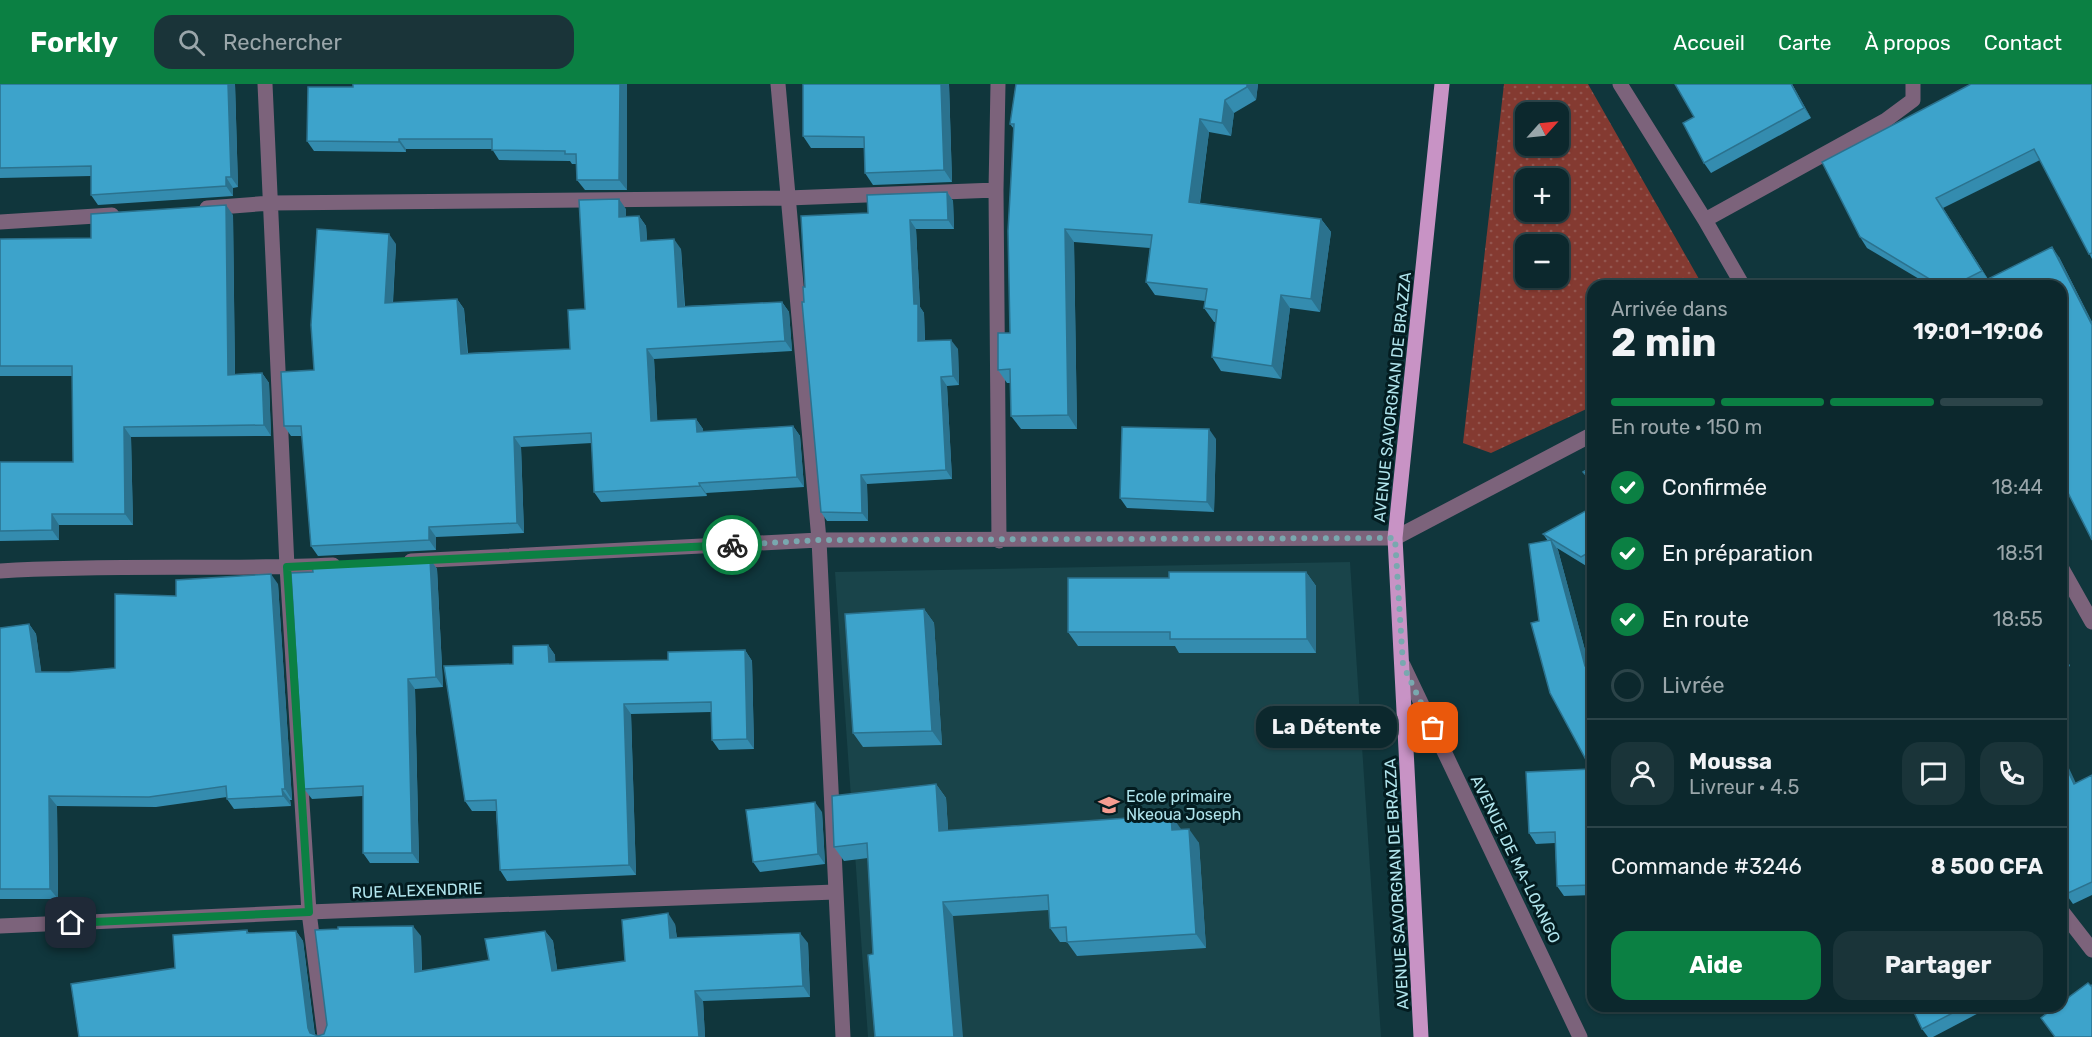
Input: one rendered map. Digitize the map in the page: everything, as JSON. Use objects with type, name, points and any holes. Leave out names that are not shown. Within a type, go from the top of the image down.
[{"type":"main road","name":"AVENUE SAVORGNAN DE BRAZZA","points":[[1421,1037],[1395,538],[1442,84]]},
{"type":"street","points":[[265,84],[287,567],[309,912],[325,1037]]},
{"type":"street","points":[[778,84],[819,540],[843,1037]]},
{"type":"street","points":[[998,84],[996,190],[999,541]]},
{"type":"street","points":[[1620,84],[1740,280]]},
{"type":"street","points":[[1705,220],[1886,120],[1913,100],[1913,84]]},
{"type":"street","points":[[189,209],[271,203],[788,198],[996,190]]},
{"type":"street","points":[[0,222],[129,213]]},
{"type":"street","points":[[393,562],[819,540],[1395,538],[1587,437]]},
{"type":"street","points":[[0,571],[46,568],[287,567],[346,564]]},
{"type":"street","points":[[2067,578],[2092,622]]},
{"type":"street","name":"AVENUE DE MA-LOANGO","points":[[1403,665],[1580,1037]]},
{"type":"street","name":"RUE ALEXENDRIE","points":[[0,926],[835,892]]},
{"type":"street","points":[[2067,918],[2092,950]]},
{"type":"shaded area","points":[[1504,84],[1588,84],[1700,280],[1587,280],[1587,409],[1491,453],[1463,443]]},
{"type":"shaded area","name":"Ecole primaire Nkeoua Joseph","points":[[1350,562],[1381,1037],[868,1037],[835,572]]},
{"type":"building","points":[[0,84],[228,84],[231,177],[226,177],[226,186],[91,195],[91,166],[0,168]]},
{"type":"building","points":[[353,84],[620,84],[619,180],[577,180],[576,154],[565,154],[565,151],[492,150],[492,139],[399,139],[399,142],[307,141],[308,87],[353,87]]},
{"type":"building","points":[[803,84],[941,84],[944,170],[865,173],[864,137],[803,136]]},
{"type":"building","points":[[1016,84],[1247,84],[1247,87],[1225,100],[1222,123],[1200,119],[1189,202],[1321,219],[1311,299],[1281,295],[1272,366],[1212,357],[1217,310],[1204,308],[1207,289],[1146,282],[1152,235],[1065,229],[1068,415],[1011,416],[1010,369],[998,370],[998,333],[1010,333],[1008,231],[1014,124],[1010,124]]},
{"type":"building","points":[[1675,84],[1791,84],[1804,108],[1704,163],[1683,123],[1694,117]]},
{"type":"building","points":[[1971,84],[2092,84],[2092,253],[2089,254],[2034,149],[1936,198],[1982,271],[1964,280],[1931,280],[1860,237],[1822,162]]},
{"type":"building","points":[[947,192],[948,220],[910,220],[914,304],[918,304],[918,341],[951,340],[953,376],[941,377],[946,470],[861,475],[862,513],[821,512],[802,302],[804,302],[803,287],[805,287],[801,216],[868,213],[867,195]]},
{"type":"building","points":[[619,199],[619,217],[639,216],[641,241],[674,239],[678,307],[782,302],[785,341],[647,349],[651,421],[696,419],[697,432],[793,426],[797,477],[699,483],[700,486],[594,492],[591,433],[514,437],[517,523],[429,527],[429,540],[311,546],[301,426],[284,426],[281,372],[314,370],[311,325],[317,229],[389,234],[385,303],[457,299],[461,354],[570,349],[568,310],[585,309],[579,200]]},
{"type":"building","points":[[226,205],[228,375],[262,373],[264,425],[124,427],[125,514],[52,514],[52,530],[0,531],[0,462],[73,462],[72,366],[0,366],[0,239],[91,238],[91,214]]},
{"type":"building","points":[[2052,247],[2092,325],[2092,540],[2067,491],[2067,280],[1986,280]]},
{"type":"building","points":[[1122,427],[1209,429],[1207,502],[1120,498]]},
{"type":"building","points":[[1587,510],[1587,554],[1581,557],[1543,534]]},
{"type":"building","points":[[1551,540],[1585,666],[1587,666],[1587,762],[1550,693],[1531,623],[1539,621],[1529,544]]},
{"type":"building","points":[[430,559],[436,677],[408,679],[412,853],[363,853],[363,786],[304,789],[291,573],[313,572],[312,565]]},
{"type":"building","points":[[1169,572],[1306,572],[1307,639],[1170,639],[1170,632],[1068,632],[1068,578],[1169,578]]},
{"type":"building","points":[[271,574],[285,789],[282,789],[283,796],[227,799],[226,786],[149,797],[49,796],[50,889],[0,889],[0,628],[29,624],[36,672],[115,668],[115,594],[176,596],[176,580]]},
{"type":"building","points":[[924,609],[932,731],[853,733],[845,614]]},
{"type":"building","points":[[548,645],[549,662],[668,660],[668,652],[745,650],[747,739],[712,740],[711,702],[624,704],[629,865],[500,870],[496,800],[465,801],[444,666],[513,664],[513,646]]},
{"type":"building","points":[[1587,769],[1587,885],[1557,886],[1555,832],[1529,833],[1526,772]]},
{"type":"building","points":[[2067,769],[2074,784],[2092,775],[2092,882],[2067,894]]},
{"type":"building","points":[[936,784],[939,831],[1171,815],[1172,830],[1189,829],[1196,934],[1067,942],[1066,927],[1050,928],[1048,895],[943,902],[954,1037],[875,1037],[868,955],[873,954],[867,843],[834,847],[832,796]]},
{"type":"building","points":[[815,802],[818,854],[753,862],[746,810]]},
{"type":"building","points":[[668,913],[670,938],[800,933],[803,986],[695,991],[699,1037],[79,1037],[71,984],[175,968],[173,935],[247,930],[247,933],[296,931],[308,1028],[310,1033],[318,1036],[324,1034],[327,1025],[315,930],[338,929],[338,927],[413,926],[415,972],[489,960],[485,939],[545,931],[552,971],[625,961],[622,920]]},
{"type":"building","points":[[2088,983],[2092,985],[2092,1037],[2055,1037],[2041,1018],[2048,1012],[2067,1012],[2067,999]]},
{"type":"building","points":[[1914,1012],[1955,1012],[1922,1029]]},
{"type":"way so far","points":[[732,545],[819,540],[1395,538],[1403,665],[1433,728]]},
{"type":"place","name":"La Détente","points":[[1433,728]]},
{"type":"place","name":"Ecole primaire Nkeoua Joseph","points":[[1109,805]]},
{"type":"route","points":[[71,923],[309,912],[287,567],[732,545]]}]
